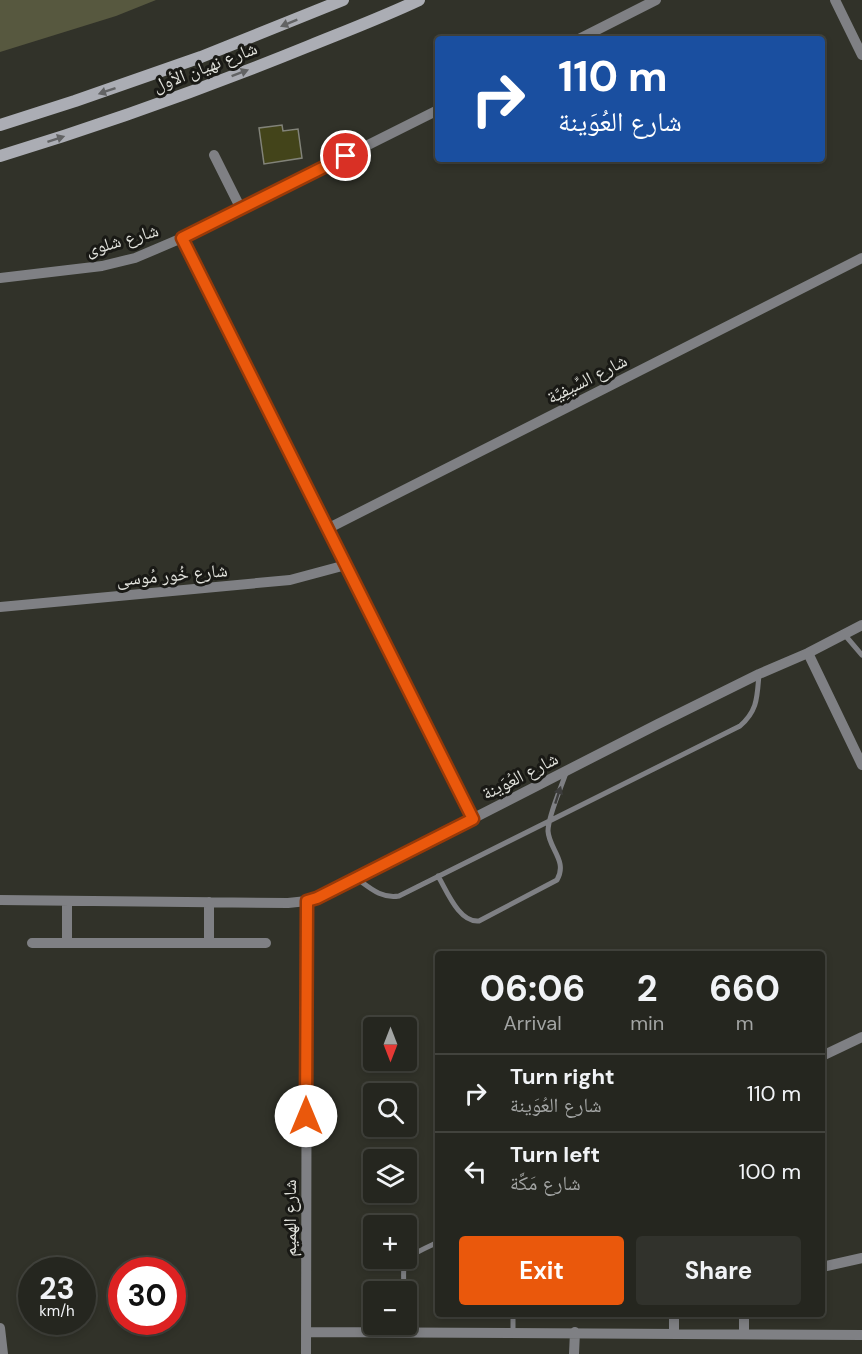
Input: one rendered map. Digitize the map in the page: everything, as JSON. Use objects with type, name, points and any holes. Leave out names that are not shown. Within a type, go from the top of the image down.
[{"type":"main road","name":"شارع نهيان الأول","points":[[0,125],[178,66],[268,32],[343,0]]},
{"type":"main road","name":"شارع نهيان الأول","points":[[0,156],[183,95],[419,0]]},
{"type":"street","points":[[585,36],[656,0]]},
{"type":"street","points":[[835,0],[862,55]]},
{"type":"street","name":"شارع شلوى","points":[[0,278],[102,266],[135,258],[182,238],[435,112]]},
{"type":"street","points":[[214,155],[241,209]]},
{"type":"street","points":[[182,238],[473,819]]},
{"type":"street","name":"شارع السِّيفِيَّة","points":[[327,529],[862,258]]},
{"type":"street","name":"شارع خُور مُوسى","points":[[0,607],[290,580],[346,565]]},
{"type":"street","name":"شارع العُوَينة","points":[[0,900],[295,903],[317,898],[759,674],[808,653],[862,625]]},
{"type":"street","points":[[808,653],[862,765]]},
{"type":"street","points":[[67,901],[67,943]]},
{"type":"street","name":"شارع الهميم","points":[[306,1354],[307,901]]},
{"type":"street","points":[[209,902],[209,943]]},
{"type":"street","points":[[32,943],[266,943]]},
{"type":"street","points":[[825,1055],[862,1037]]},
{"type":"street","points":[[825,1266],[862,1258]]},
{"type":"street","points":[[674,1317],[674,1333]]},
{"type":"street","points":[[744,1317],[744,1333]]},
{"type":"street","points":[[0,1328],[3,1354]]},
{"type":"street","points":[[417,1329],[513,1333],[862,1335]]},
{"type":"street","points":[[306,1332],[363,1330]]},
{"type":"street","points":[[574,1354],[575,1332]]},
{"type":"lane","points":[[844,634],[862,655]]},
{"type":"lane","points":[[356,878],[379,895],[399,896],[740,726],[748,719],[757,701],[759,674]]},
{"type":"lane","points":[[438,876],[459,911],[475,921],[557,880],[560,875],[561,862],[549,835],[550,820],[567,771]]},
{"type":"lane","points":[[404,1281],[407,1261],[435,1244]]},
{"type":"lane","points":[[513,1317],[513,1333]]},
{"type":"green space","points":[[0,0],[156,0],[116,16],[0,52]]},
{"type":"building","points":[[282,125],[283,131],[298,129],[302,158],[264,164],[259,128]]},
{"type":"route","points":[[306,1116],[307,901],[473,819],[182,238],[346,156]]}]
